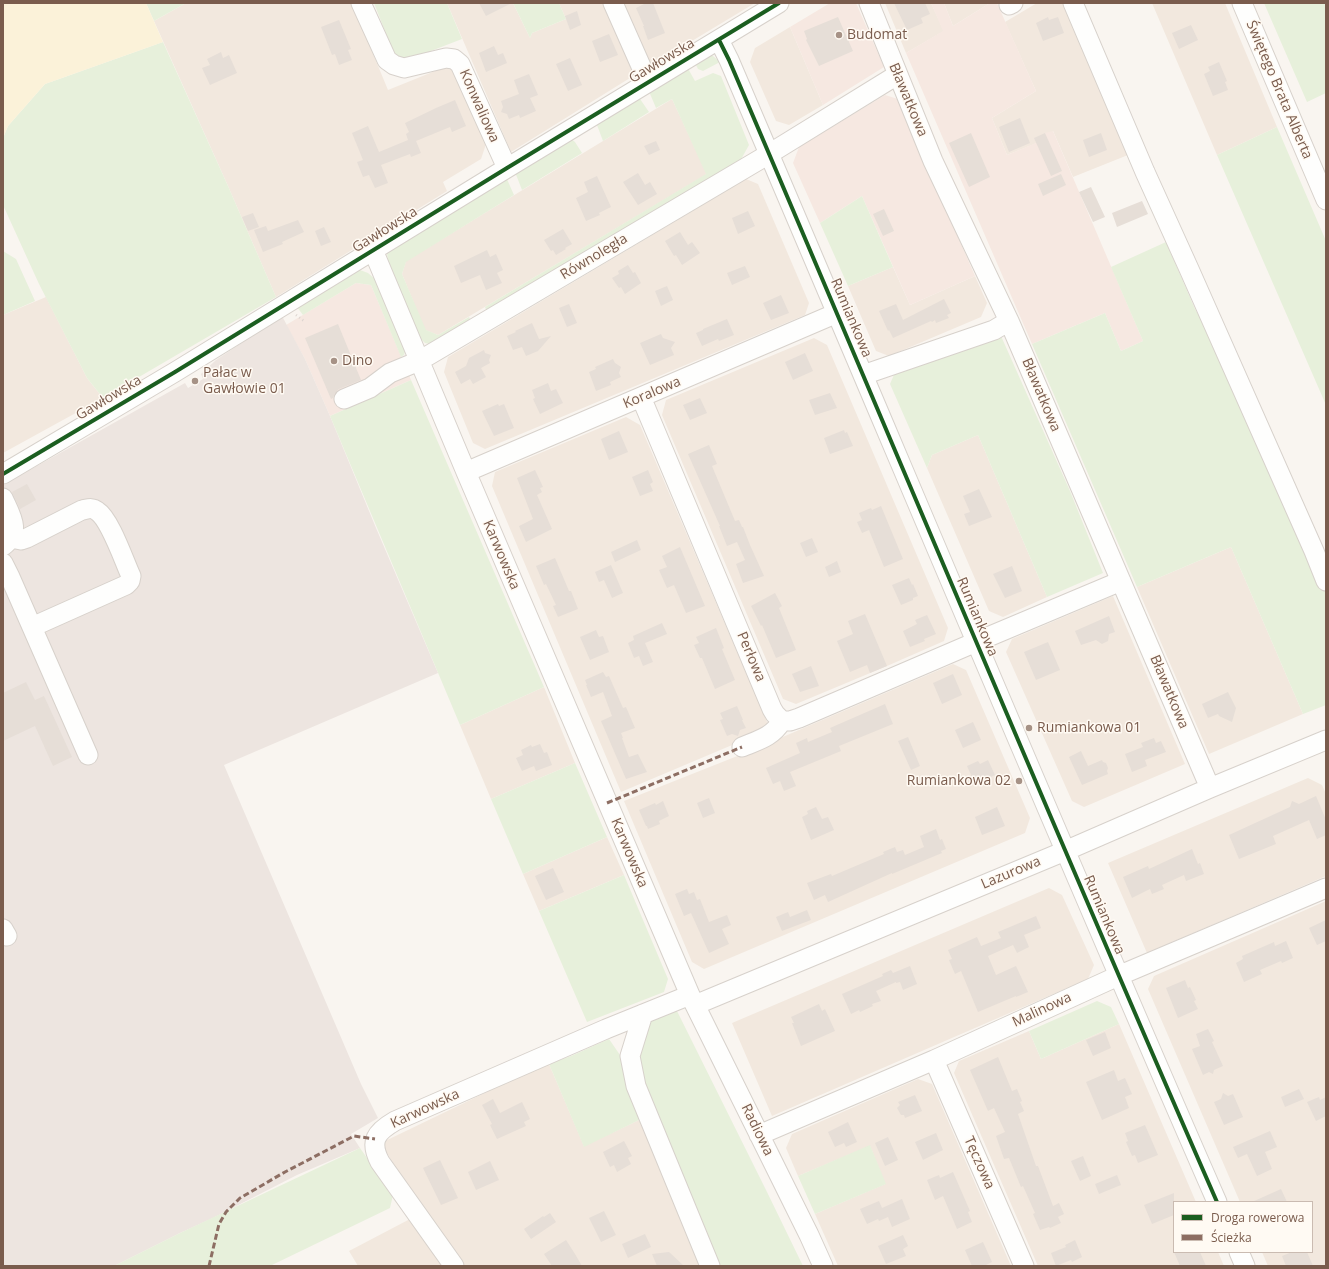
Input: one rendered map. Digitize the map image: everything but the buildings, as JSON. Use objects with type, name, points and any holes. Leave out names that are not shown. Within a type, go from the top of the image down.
[{"type":"street","name":"Konwaliowa","points":[[361,3],[387,60],[394,65],[404,68],[446,58],[454,59],[460,64],[507,168]]},
{"type":"street","points":[[613,3],[648,82]]},
{"type":"street","name":"Gawłowska","points":[[3,474],[175,372],[372,250],[779,3]]},
{"type":"street","name":"Bławatkowa","points":[[868,3],[933,160],[1009,321],[1210,788]]},
{"type":"street","points":[[1073,3],[1145,172],[1326,581]]},
{"type":"street","name":"Świętego Brata Alberta","points":[[1242,3],[1326,200]]},
{"type":"street","name":"Rumiankowa","points":[[719,40],[729,60],[837,313],[1118,976],[1217,1201]]},
{"type":"street","name":"Równoległa","points":[[344,399],[370,388],[390,373],[419,360],[769,154],[897,75]]},
{"type":"street","name":"Karwowska","points":[[372,250],[692,1000],[643,1014],[606,1029],[395,1121],[387,1126],[375,1139],[375,1153],[380,1162],[454,1266]]},
{"type":"street","name":"Koralowa","points":[[466,472],[642,398],[837,313]]},
{"type":"street","points":[[863,375],[994,330],[1009,321]]},
{"type":"street","name":"Perłowa","points":[[642,398],[772,708],[775,714],[782,721]]},
{"type":"street","points":[[3,498],[13,521],[14,529],[7,542]]},
{"type":"street","points":[[7,542],[27,538],[82,510],[90,508],[98,511],[107,522],[131,576],[130,581],[126,585],[32,627]]},
{"type":"street","points":[[3,563],[88,755]]},
{"type":"street","points":[[742,747],[769,736],[777,729],[782,721],[790,721],[799,718],[1121,581]]},
{"type":"street","name":"Lazurowa","points":[[692,1000],[1065,851],[1210,788],[1326,740]]},
{"type":"street","name":"Malinowa","points":[[759,1135],[934,1060],[1118,976],[1326,888]]},
{"type":"street","name":"Radiowa","points":[[692,1000],[823,1266]]},
{"type":"street","points":[[630,1056],[643,1014]]},
{"type":"street","points":[[606,1029],[619,1041],[630,1056],[636,1086],[710,1266]]},
{"type":"street","name":"Tęczowa","points":[[934,1060],[1024,1266]]},
{"type":"street","points":[[1240,1253],[1246,1266]]},
{"type":"shaded area","points":[[186,3],[352,3],[388,90],[445,67],[453,70],[486,144],[481,159],[443,182],[447,191],[276,297],[154,21]]},
{"type":"shaded area","points":[[447,3],[513,3],[530,38],[532,33],[566,19],[559,3],[608,3],[638,73],[511,152]]},
{"type":"shaded area","points":[[618,3],[755,3],[647,68]]},
{"type":"shaded area","points":[[830,3],[856,3],[884,67],[823,105],[790,27]]},
{"type":"shaded area","points":[[885,3],[931,3],[944,31],[906,53]]},
{"type":"shaded area","points":[[931,3],[944,3],[953,26],[990,3],[997,3],[1036,91],[992,118],[1007,155],[1036,143],[1045,133],[1053,131],[1143,341],[1121,351],[1105,313],[1032,344],[906,53],[943,31]]},
{"type":"shaded area","points":[[944,3],[990,3],[953,26]]},
{"type":"shaded area","points":[[1037,3],[1063,3],[1128,155],[1073,177],[1053,131],[1037,143],[1007,155],[992,118],[1036,91],[1005,22]]},
{"type":"shaded area","points":[[1152,3],[1225,3],[1277,127],[1217,155]]},
{"type":"shaded area","points":[[790,27],[823,105],[789,125],[776,121],[750,62],[755,48]]},
{"type":"shaded area","points":[[885,95],[898,99],[975,276],[910,305],[862,196],[820,223],[793,163],[799,147]]},
{"type":"shaded area","points":[[672,99],[707,174],[438,335],[425,330],[402,274],[406,261]]},
{"type":"shaded area","points":[[746,179],[758,184],[809,303],[805,315],[485,449],[473,443],[444,372],[448,357]]},
{"type":"shaded area","points":[[893,267],[910,305],[975,276],[987,303],[981,317],[889,356],[876,351],[848,286]]},
{"type":"shaded area","points":[[356,283],[371,285],[411,380],[330,416],[305,359],[286,325]]},
{"type":"shaded area","points":[[46,297],[87,378],[103,398],[3,453],[3,315]]},
{"type":"shaded area","points":[[282,316],[305,359],[330,416],[438,673],[224,765],[361,1084],[378,1118],[351,1134],[360,1148],[297,1175],[114,1266],[3,1266],[3,485],[185,383],[188,388],[203,379],[201,374],[216,360]]},
{"type":"shaded area","points":[[814,338],[827,345],[948,628],[944,641],[796,704],[783,699],[662,415],[666,400]]},
{"type":"shaded area","points":[[626,417],[640,425],[770,729],[621,792],[492,486],[495,472]]},
{"type":"shaded area","points":[[978,435],[1047,597],[1003,617],[989,611],[927,468],[932,455]]},
{"type":"shaded area","points":[[1231,547],[1303,714],[1209,754],[1137,587]]},
{"type":"shaded area","points":[[1113,596],[1185,764],[1084,807],[1072,801],[1006,652],[1012,639]]},
{"type":"shaded area","points":[[953,664],[966,670],[1030,818],[1025,833],[704,969],[692,962],[624,801],[750,751]]},
{"type":"shaded area","points":[[544,687],[575,763],[491,799],[460,725]]},
{"type":"shaded area","points":[[1308,778],[1322,785],[1326,794],[1326,876],[1147,953],[1108,863]]},
{"type":"shaded area","points":[[607,837],[624,875],[539,911],[523,874]]},
{"type":"shaded area","points":[[1049,888],[1062,895],[1094,965],[1088,979],[772,1116],[732,1023]]},
{"type":"shaded area","points":[[1326,901],[1326,1266],[1268,1266],[1262,1253],[1313,1253],[1313,1201],[1240,1201],[1148,989],[1154,976]]},
{"type":"shaded area","points":[[1119,1024],[1196,1201],[1173,1201],[1173,1253],[1218,1253],[1224,1266],[1038,1266],[954,1073],[959,1061],[1029,1031],[1041,1059]]},
{"type":"shaded area","points":[[549,1064],[584,1146],[639,1120],[704,1266],[464,1266],[403,1180],[381,1143]]},
{"type":"shaded area","points":[[918,1079],[932,1084],[1011,1266],[838,1266],[815,1214],[885,1184],[870,1146],[798,1176],[786,1148],[792,1134]]},
{"type":"shaded area","points":[[410,1219],[443,1266],[358,1266],[349,1251]]},
{"type":"green space","points":[[146,3],[186,3],[154,21]]},
{"type":"green space","points":[[374,3],[447,3],[462,39],[405,61],[395,57]]},
{"type":"green space","points":[[513,3],[559,3],[566,19],[532,33],[530,38]]},
{"type":"green space","points":[[1264,3],[1326,3],[1326,93],[1307,102]]},
{"type":"green space","points":[[163,42],[276,297],[103,398],[87,378],[39,284],[3,205],[3,138],[8,126],[45,84]]},
{"type":"green space","points":[[708,55],[713,56],[720,62],[703,71],[698,69],[694,61]]},
{"type":"green space","points":[[686,65],[695,81],[713,73],[721,76],[749,145],[739,163],[487,312],[485,307],[706,174],[672,99],[656,108],[648,89]]},
{"type":"green space","points":[[638,96],[649,112],[603,141],[597,125],[601,117]]},
{"type":"green space","points":[[1277,127],[1326,241],[1326,405],[1217,155]]},
{"type":"green space","points":[[570,138],[575,142],[582,153],[522,190],[515,172]]},
{"type":"green space","points":[[506,177],[514,195],[406,262],[402,274],[426,330],[438,335],[469,317],[471,321],[430,344],[425,343],[420,338],[388,263],[387,253],[390,249]]},
{"type":"green space","points":[[862,196],[893,267],[848,286],[820,223]]},
{"type":"green space","points":[[1166,242],[1195,309],[1212,336],[1306,542],[1326,592],[1326,705],[1303,714],[1231,547],[1137,587],[1032,344],[1105,313],[1121,351],[1143,341],[1111,267]]},
{"type":"green space","points":[[3,251],[16,259],[35,301],[3,315]]},
{"type":"green space","points":[[360,270],[368,273],[376,280],[406,349],[404,355],[401,357],[371,285],[356,283],[303,315],[297,307]]},
{"type":"green space","points":[[1001,336],[1070,491],[1103,573],[1047,597],[978,435],[932,455],[927,468],[890,384],[896,370]]},
{"type":"green space","points":[[411,380],[544,687],[460,725],[330,416]]},
{"type":"green space","points":[[575,763],[607,837],[523,874],[491,799]]},
{"type":"green space","points":[[624,875],[668,979],[664,992],[587,1022],[539,911]]},
{"type":"green space","points":[[1097,1001],[1111,1007],[1119,1024],[1041,1059],[1029,1031]]},
{"type":"green space","points":[[676,1009],[803,1266],[716,1266],[636,1070],[646,1022]]},
{"type":"green space","points":[[609,1039],[620,1055],[639,1120],[584,1147],[549,1064]]},
{"type":"green space","points":[[870,1145],[886,1184],[815,1214],[798,1176]]},
{"type":"green space","points":[[360,1148],[393,1195],[390,1208],[272,1266],[114,1266],[178,1234]]},
{"type":"sand","points":[[3,3],[146,3],[163,42],[45,84],[8,126],[3,138]]},
{"type":"marked path","points":[[607,803],[742,747]]},
{"type":"marked path","points":[[209,1266],[219,1224],[226,1212],[240,1198],[285,1172],[354,1136],[375,1139]]},
{"type":"cycle path","points":[[3,474],[175,372],[779,3]]},
{"type":"cycle path","points":[[719,40],[729,60],[1033,775],[1217,1201]]},
{"type":"place","name":"Budomat","points":[[839,35]]},
{"type":"place","name":"Dino","points":[[334,361]]},
{"type":"place","name":"Pałac w Gawłowie 01","points":[[195,381]]},
{"type":"place","name":"Rumiankowa 01","points":[[1029,728]]},
{"type":"place","name":"Rumiankowa 02","points":[[1019,781]]}]
